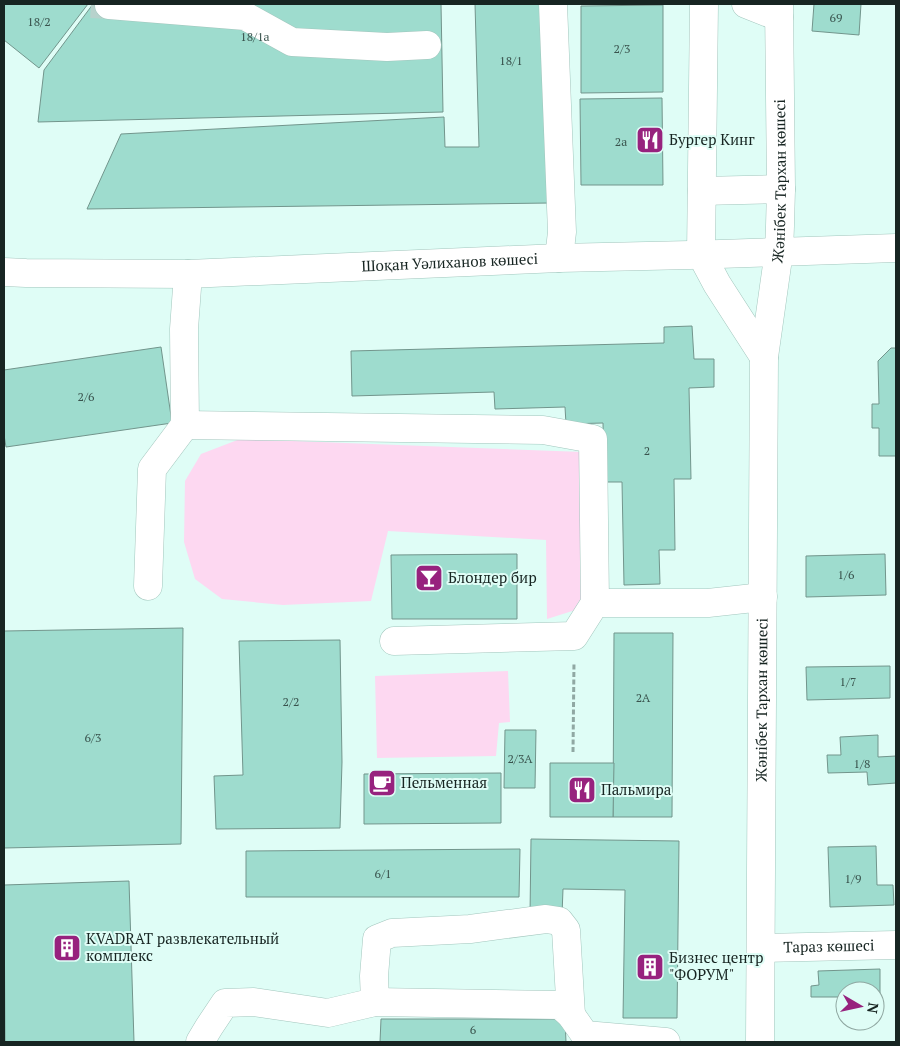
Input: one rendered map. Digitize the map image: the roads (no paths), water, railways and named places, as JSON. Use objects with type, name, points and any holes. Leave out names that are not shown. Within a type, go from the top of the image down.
[{"type":"street","points":[[553,4],[562,232],[559,258]]},
{"type":"street","points":[[704,4],[701,254],[717,284],[764,357]]},
{"type":"street","points":[[746,4],[779,11]]},
{"type":"street","points":[[109,5],[244,16],[292,42],[387,47],[426,45]]},
{"type":"street","name":"Жәнібек Тархан көшесі","points":[[760,1042],[764,357],[779,251],[781,189],[779,11]]},
{"type":"street","points":[[702,192],[781,189]]},
{"type":"street","name":"Шоқан Уәлиханов көшесі","points":[[4,272],[188,274],[559,258],[896,248]]},
{"type":"street","points":[[148,586],[152,469],[185,426],[184,329],[188,274]]},
{"type":"street","points":[[185,426],[543,430],[593,439],[595,603],[574,636],[394,641]]},
{"type":"street","points":[[595,603],[708,602],[763,597]]},
{"type":"street","points":[[375,1002],[374,976],[377,939],[392,933],[470,929],[546,920],[559,921],[566,930],[571,1015]]},
{"type":"street","name":"Тараз көшесі","points":[[761,948],[896,945]]},
{"type":"street","points":[[200,1042],[225,1003],[254,1002],[328,1013],[375,1002],[560,1005],[571,1015],[585,1035],[666,1042]]},
{"type":"tunnel","points":[[91,4],[109,5]]},
{"type":"place","name":"Бургер Кинг","points":[[650,140]]},
{"type":"place","name":"Блондер бир","points":[[429,578]]},
{"type":"place","name":"Пельменная","points":[[382,783]]},
{"type":"place","name":"Пальмира","points":[[582,790]]},
{"type":"place","name":"KVADRAT развлекательный комплекс","points":[[67,948]]},
{"type":"place","name":"Бизнес центр \"ФОРУМ\"","points":[[650,967]]}]
